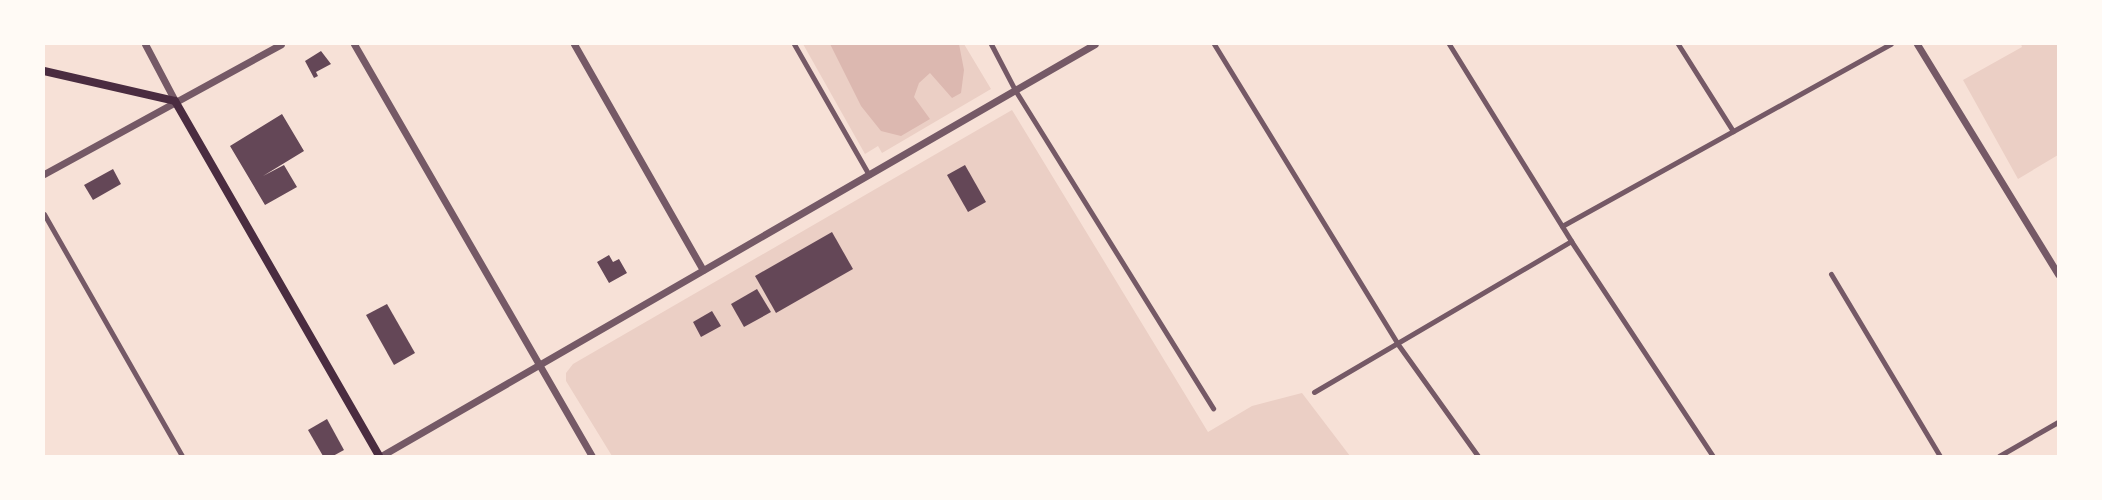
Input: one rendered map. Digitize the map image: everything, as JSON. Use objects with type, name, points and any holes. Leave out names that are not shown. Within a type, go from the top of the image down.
[{"type":"main road","points":[[44,70],[175,102],[380,456]]},
{"type":"street","points":[[145,44],[175,102]]},
{"type":"street","points":[[44,174],[281,44]]},
{"type":"street","points":[[354,44],[592,456]]},
{"type":"street","points":[[573,44],[703,270]]},
{"type":"street","points":[[794,44],[869,175]]},
{"type":"street","points":[[991,44],[1015,90],[1213,408]]},
{"type":"street","points":[[380,456],[1095,44]]},
{"type":"street","points":[[1214,44],[1397,343],[1478,456]]},
{"type":"street","points":[[1449,44],[1571,241],[1713,456]]},
{"type":"street","points":[[1678,44],[1733,131]]},
{"type":"street","points":[[1562,226],[1891,44]]},
{"type":"street","points":[[1917,44],[2058,274]]},
{"type":"street","points":[[44,214],[182,456]]},
{"type":"street","points":[[1314,392],[1571,241]]},
{"type":"street","points":[[1831,274],[1940,456]]},
{"type":"street","points":[[2000,456],[2058,422]]},
{"type":"shaded area","points":[[803,44],[964,44],[991,89],[882,153],[878,146],[865,154]]},
{"type":"shaded area","points":[[830,44],[959,44],[964,70],[961,93],[952,98],[930,73],[919,83],[914,97],[930,119],[901,136],[881,131],[861,106]]},
{"type":"shaded area","points":[[2021,44],[2058,44],[2058,155],[2018,179],[1963,80],[2022,47]]},
{"type":"shaded area","points":[[1012,110],[1208,432],[1252,406],[1302,393],[1350,456],[612,456],[566,381],[566,373],[573,364]]},
{"type":"building","points":[[321,51],[331,64],[316,72],[318,76],[314,78],[305,61]]},
{"type":"building","points":[[282,114],[304,151],[263,176],[284,165],[297,187],[265,205],[230,146]]},
{"type":"building","points":[[965,165],[986,202],[968,212],[947,175]]},
{"type":"building","points":[[113,169],[121,184],[93,200],[84,185]]},
{"type":"building","points":[[832,232],[853,269],[776,313],[755,276]]},
{"type":"building","points":[[609,255],[613,262],[619,259],[627,273],[609,283],[597,262]]},
{"type":"building","points":[[757,289],[771,312],[744,327],[731,304]]},
{"type":"building","points":[[387,304],[415,353],[394,365],[366,315]]},
{"type":"building","points":[[712,311],[721,326],[701,337],[693,322]]},
{"type":"building","points":[[327,419],[344,450],[333,456],[323,456],[308,430]]}]
